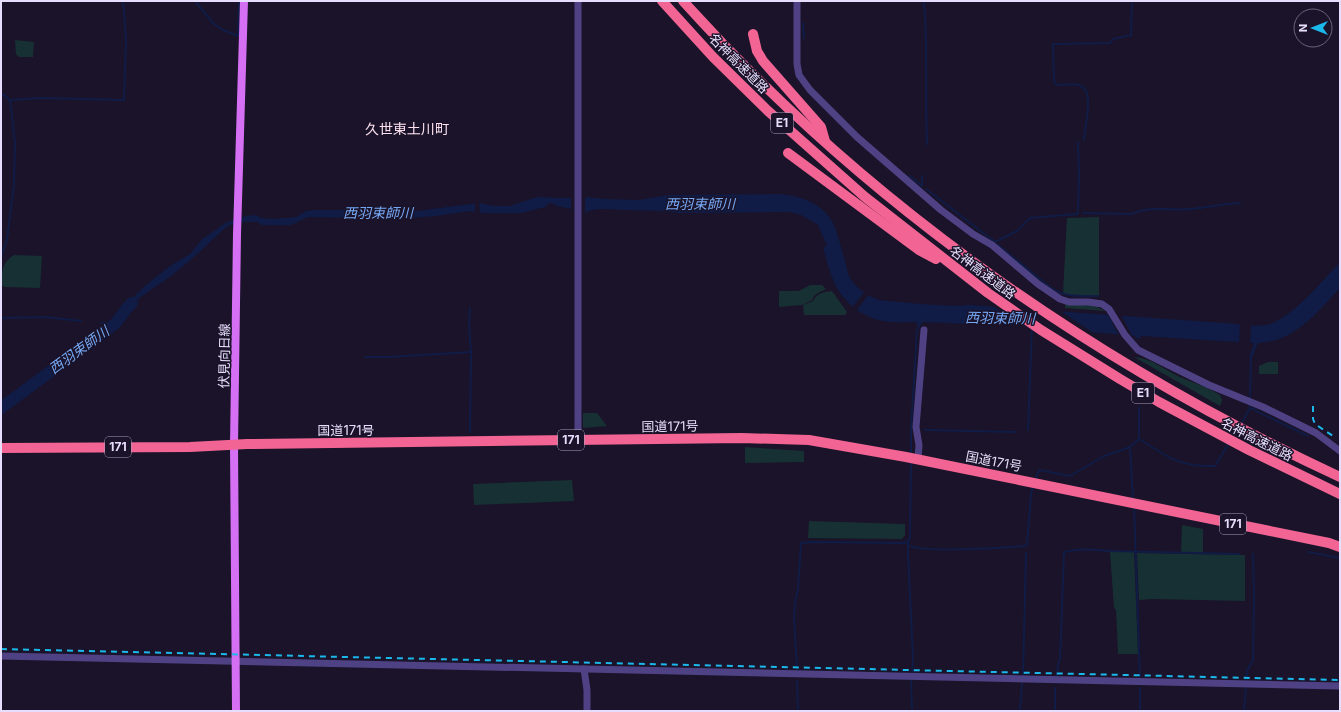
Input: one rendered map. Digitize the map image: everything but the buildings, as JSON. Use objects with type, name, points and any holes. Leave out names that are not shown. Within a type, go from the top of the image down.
[{"type":"highway","name":"名神高速道路","points":[[662,1],[712,56],[768,111],[910,238],[921,246],[1068,348],[1152,398],[1229,440],[1340,494]]},
{"type":"highway","name":"名神高速道路","points":[[683,1],[705,26],[769,91],[876,186],[932,231],[1010,289],[1166,387],[1237,426],[1340,477]]},
{"type":"highway","points":[[753,34],[757,51],[763,61],[821,127],[825,141]]},
{"type":"highway","points":[[788,153],[816,175],[910,238]]},
{"type":"highway","name":"国道171号","points":[[1,448],[119,446],[190,447],[234,445],[742,438],[802,440],[913,458],[1329,543],[1340,547]]},
{"type":"highway","name":"国道171号","points":[[1329,543],[1340,542]]},
{"type":"main road","name":"伏見向日線","points":[[236,711],[234,445],[236,234],[244,1]]},
{"type":"street","points":[[578,1],[578,440]]},
{"type":"street","points":[[797,1],[797,64],[799,75],[810,90],[840,118],[857,137],[942,210],[973,234],[992,244],[1038,284],[1060,299],[1070,302],[1102,304],[1114,315],[1124,335],[1138,350],[1209,385],[1250,402],[1316,433],[1340,451]]},
{"type":"street","points":[[913,458],[920,446],[916,427],[924,330]]},
{"type":"street","points":[[1,656],[795,675],[911,676],[1340,686]]},
{"type":"street","points":[[584,669],[587,690],[587,711]]},
{"type":"green space","points":[[15,40],[34,42],[33,57],[19,57],[16,54]]},
{"type":"green space","points":[[1099,217],[1099,296],[1071,296],[1063,293],[1067,218]]},
{"type":"green space","points":[[14,255],[42,256],[40,288],[4,287],[1,284],[3,267],[7,260]]},
{"type":"green space","points":[[810,285],[822,285],[826,289],[814,296],[812,300],[802,305],[779,307],[779,291],[799,291]]},
{"type":"green space","points":[[832,291],[847,312],[845,315],[804,315],[803,305],[813,301],[816,296],[821,293]]},
{"type":"green space","points":[[1065,304],[1091,306],[1106,311],[1065,308]]},
{"type":"green space","points":[[1134,357],[1152,362],[1180,377],[1215,392],[1220,395],[1222,400],[1220,406]]},
{"type":"green space","points":[[1268,362],[1278,362],[1278,374],[1259,374],[1259,366]]},
{"type":"green space","points":[[583,413],[597,413],[607,426],[583,428]]},
{"type":"green space","points":[[745,447],[804,451],[804,462],[745,463]]},
{"type":"green space","points":[[572,480],[574,501],[474,505],[473,484]]},
{"type":"green space","points":[[809,521],[905,524],[905,535],[902,539],[808,538]]},
{"type":"green space","points":[[1182,525],[1203,529],[1203,553],[1181,552]]},
{"type":"green space","points":[[1110,552],[1134,552],[1138,654],[1118,654],[1116,610],[1114,608]]},
{"type":"green space","points":[[1137,553],[1245,555],[1245,601],[1139,600]]},
{"type":"water","points":[[778,194],[795,196],[811,202],[825,211],[834,225],[850,278],[855,285],[871,297],[879,300],[953,306],[970,305],[1255,326],[1274,322],[1295,308],[1340,262],[1340,288],[1323,307],[1294,332],[1283,338],[1258,343],[1252,358],[1249,358],[1254,343],[1141,336],[1140,339],[1135,338],[1135,336],[981,322],[969,324],[923,322],[921,325],[916,325],[917,322],[891,322],[875,319],[854,308],[842,296],[832,278],[823,247],[827,246],[818,225],[801,215],[789,212],[678,213],[607,209],[592,210],[587,212],[557,206],[552,203],[545,207],[522,213],[483,213],[470,211],[409,218],[389,213],[377,213],[352,218],[308,217],[291,225],[262,225],[257,222],[243,222],[230,225],[179,270],[139,298],[124,317],[122,313],[125,305],[146,285],[170,266],[190,254],[202,239],[227,222],[246,216],[256,215],[261,218],[273,219],[296,217],[306,211],[315,210],[382,207],[417,211],[480,203],[494,206],[510,206],[537,197],[586,197],[639,200],[669,195]]},
{"type":"pier","points":[[571,195],[585,195],[585,214],[571,210]]},
{"type":"pier","points":[[475,201],[479,201],[480,214],[475,214]]},
{"type":"pier","points":[[358,206],[358,219],[353,220],[353,207]]},
{"type":"pier","points":[[866,290],[870,293],[856,311],[852,308]]},
{"type":"pier","points":[[990,304],[1056,308],[1095,334],[1023,328]]},
{"type":"pier","points":[[1107,313],[1121,314],[1133,338],[1120,337]]},
{"type":"pier","points":[[1240,322],[1251,323],[1250,345],[1239,345]]},
{"type":"waterway","points":[[1,257],[7,240],[14,184],[15,143],[10,100],[40,98],[124,100],[126,40],[123,1]]},
{"type":"waterway","points":[[195,1],[214,24],[223,30],[238,36],[239,1]]},
{"type":"waterway","points":[[924,1],[926,37],[927,144]]},
{"type":"waterway","points":[[1084,140],[1088,110],[1087,94],[1084,88],[1077,84],[1057,85],[1054,82],[1053,44],[1110,43],[1113,39],[1131,35],[1132,1]]},
{"type":"waterway","points":[[803,23],[804,38]]},
{"type":"waterway","points":[[1,95],[4,95],[10,100]]},
{"type":"waterway","points":[[926,189],[995,242],[1017,231],[1030,218],[1077,214],[1079,175],[1078,142]]},
{"type":"waterway","points":[[910,176],[922,186]]},
{"type":"waterway","points":[[922,176],[922,185]]},
{"type":"waterway","points":[[1083,213],[1132,214],[1139,211],[1154,209],[1191,209],[1240,203]]},
{"type":"waterway","points":[[998,245],[1051,288],[1068,295],[1098,296]]},
{"type":"waterway","name":"西羽束師川","points":[[1,408],[115,324],[132,303]]},
{"type":"waterway","points":[[470,308],[470,432]]},
{"type":"waterway","points":[[1,318],[45,317],[81,321]]},
{"type":"waterway","points":[[101,323],[115,324]]},
{"type":"waterway","points":[[911,454],[911,429],[917,330],[920,324]]},
{"type":"waterway","points":[[1028,430],[1032,327]]},
{"type":"waterway","points":[[365,357],[471,352]]},
{"type":"waterway","points":[[1250,399],[1251,356]]},
{"type":"waterway","points":[[1250,404],[1250,408],[1308,436]]},
{"type":"waterway","points":[[1035,480],[1039,470],[1070,476],[1104,456],[1130,447],[1139,439],[1139,407]]},
{"type":"waterway","points":[[1241,424],[1250,408]]},
{"type":"waterway","points":[[925,430],[1016,432]]},
{"type":"waterway","points":[[1232,438],[1237,430]]},
{"type":"waterway","points":[[1139,439],[1174,460],[1192,465],[1203,466],[1215,466],[1229,443]]},
{"type":"waterway","points":[[1130,447],[1133,499]]},
{"type":"waterway","points":[[797,669],[794,616],[798,588],[801,543],[904,543],[908,541],[910,538],[911,461]]},
{"type":"waterway","points":[[908,545],[916,548],[945,550],[1025,546],[1027,545],[1033,486]]},
{"type":"waterway","points":[[1134,506],[1140,678]]},
{"type":"waterway","points":[[908,541],[913,658],[912,674]]},
{"type":"waterway","points":[[1057,676],[1058,664],[1060,660],[1064,552],[1086,549],[1109,551],[1239,554]]},
{"type":"waterway","points":[[1308,552],[1340,558]]},
{"type":"waterway","points":[[1023,675],[1026,553]]},
{"type":"waterway","points":[[1246,682],[1247,671],[1253,660],[1253,554]]},
{"type":"waterway","points":[[911,678],[912,711]]},
{"type":"waterway","points":[[797,681],[798,711]]},
{"type":"waterway","points":[[1020,711],[1022,683]]},
{"type":"waterway","points":[[1244,711],[1246,686]]},
{"type":"waterway","points":[[1055,688],[1055,711]]},
{"type":"waterway","points":[[1140,688],[1140,711]]},
{"type":"railway","points":[[1313,406],[1313,419],[1315,424],[1336,438]]},
{"type":"railway","points":[[1,649],[1340,680]]},
{"type":"district","name":"久世東土川町","points":[[407,129]]}]
